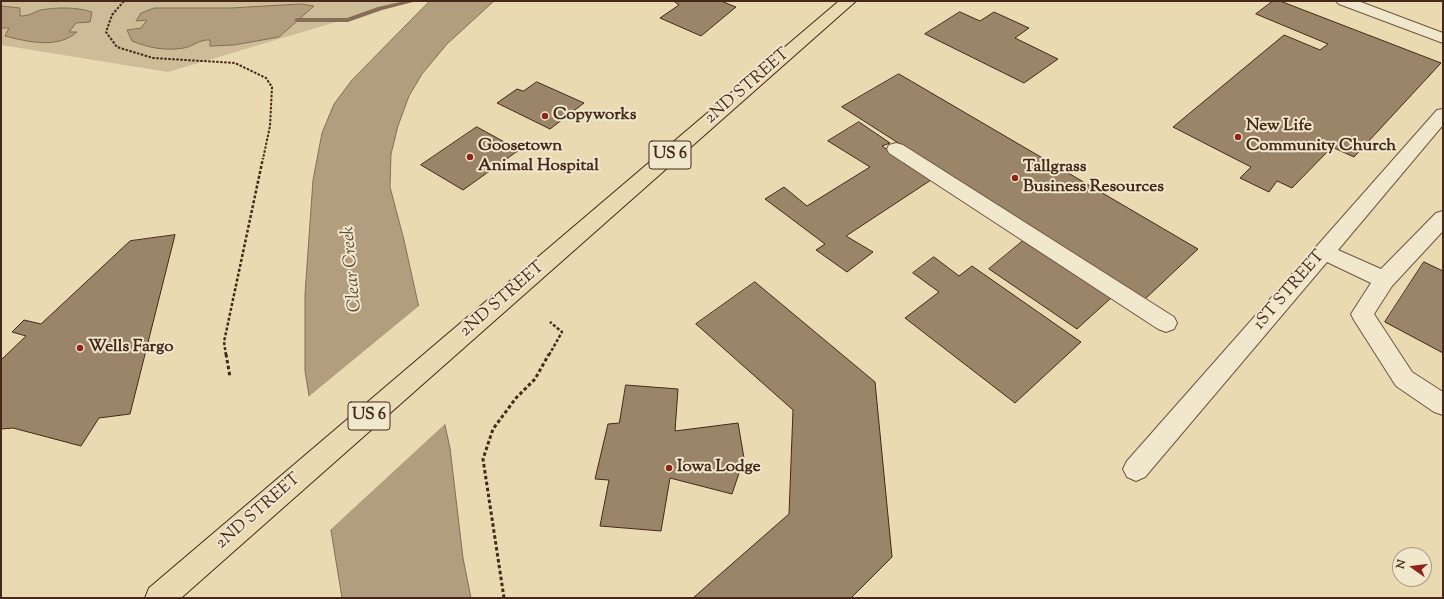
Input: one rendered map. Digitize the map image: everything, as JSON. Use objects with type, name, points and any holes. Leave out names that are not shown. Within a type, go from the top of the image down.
[{"type":"main road","name":"2ND STREET","points":[[158,598],[848,1]]},
{"type":"street","points":[[1344,1],[1443,38]]},
{"type":"street","name":"1ST STREET","points":[[1136,469],[1443,114]]},
{"type":"street","points":[[896,149],[1166,323]]},
{"type":"street","points":[[1443,218],[1384,280],[1362,314],[1404,379],[1443,405]]},
{"type":"street","points":[[1324,252],[1384,280]]},
{"type":"path","points":[[124,1],[114,9],[106,32],[117,48],[153,58],[235,63],[266,78],[272,87],[270,126],[224,342],[230,377]]},
{"type":"path","points":[[504,598],[483,459],[493,429],[516,398],[535,379],[562,332],[550,322]]},
{"type":"shaded area","points":[[1,1],[407,1],[168,72],[1,45]]},
{"type":"water","name":"Clear Creek","points":[[430,1],[494,1],[447,44],[422,74],[409,96],[398,126],[391,154],[390,187],[404,240],[450,448],[463,558],[471,598],[342,598],[305,371],[305,294],[313,180],[322,133],[334,104],[352,80]]},
{"type":"water","points":[[301,4],[314,6],[279,37],[234,45],[210,46],[210,40],[206,40],[184,48],[157,48],[132,41],[127,30],[141,28],[147,20],[136,21],[141,13],[154,8],[231,8]]},
{"type":"water","points":[[1,6],[20,8],[20,16],[54,8],[73,8],[92,12],[90,22],[76,23],[69,32],[77,32],[69,37],[61,41],[42,43],[5,36],[9,28],[1,28]]},
{"type":"pier","points":[[420,305],[446,423],[329,531],[307,398]]},
{"type":"building","points":[[721,1],[736,7],[701,36],[660,18],[679,5],[675,2]]},
{"type":"building","points":[[1273,1],[1280,1],[1441,63],[1354,157],[1332,147],[1292,188],[1277,181],[1269,192],[1240,178],[1251,167],[1173,127],[1284,35],[1320,50],[1328,44],[1256,14]]},
{"type":"building","points":[[960,12],[980,21],[994,12],[1029,28],[1015,38],[1058,59],[1024,83],[925,34]]},
{"type":"building","name":"Tallgrass Business Resources","points":[[899,74],[1198,249],[1144,300],[842,107]]},
{"type":"building","name":"Copyworks","points":[[537,82],[584,103],[550,129],[497,103],[517,89],[523,91]]},
{"type":"building","points":[[859,122],[890,143],[882,146],[931,180],[846,236],[873,252],[847,272],[816,250],[825,244],[765,199],[784,187],[807,206],[870,167],[828,141]]},
{"type":"building","name":"Goosetown Animal Hospital","points":[[477,127],[519,150],[463,190],[421,165]]},
{"type":"building","name":"Wells Fargo","points":[[175,235],[130,414],[99,418],[81,446],[13,428],[1,429],[1,360],[26,336],[12,332],[24,320],[41,324],[130,241]]},
{"type":"building","points":[[1023,241],[1111,298],[1077,329],[989,269]]},
{"type":"building","points":[[934,257],[959,276],[972,266],[1081,342],[1015,403],[905,318],[939,292],[913,273]]},
{"type":"building","points":[[1424,262],[1443,271],[1443,353],[1385,322]]},
{"type":"building","points":[[755,282],[875,382],[892,557],[851,598],[693,598],[789,514],[793,410],[696,324]]},
{"type":"building","name":"Iowa Lodge","points":[[626,385],[678,389],[675,431],[738,423],[744,458],[732,494],[670,478],[661,531],[600,526],[609,480],[595,479],[608,424],[619,423]]},
{"type":"waterway","points":[[297,20],[348,20],[380,8],[414,1]]},
{"type":"place","name":"Copyworks","points":[[545,116]]},
{"type":"place","name":"New Life Community Church","points":[[1238,137]]},
{"type":"place","name":"Goosetown Animal Hospital","points":[[470,157]]},
{"type":"place","name":"Tallgrass Business Resources","points":[[1015,178]]},
{"type":"place","name":"Wells Fargo","points":[[80,348]]},
{"type":"place","name":"Iowa Lodge","points":[[669,468]]}]
